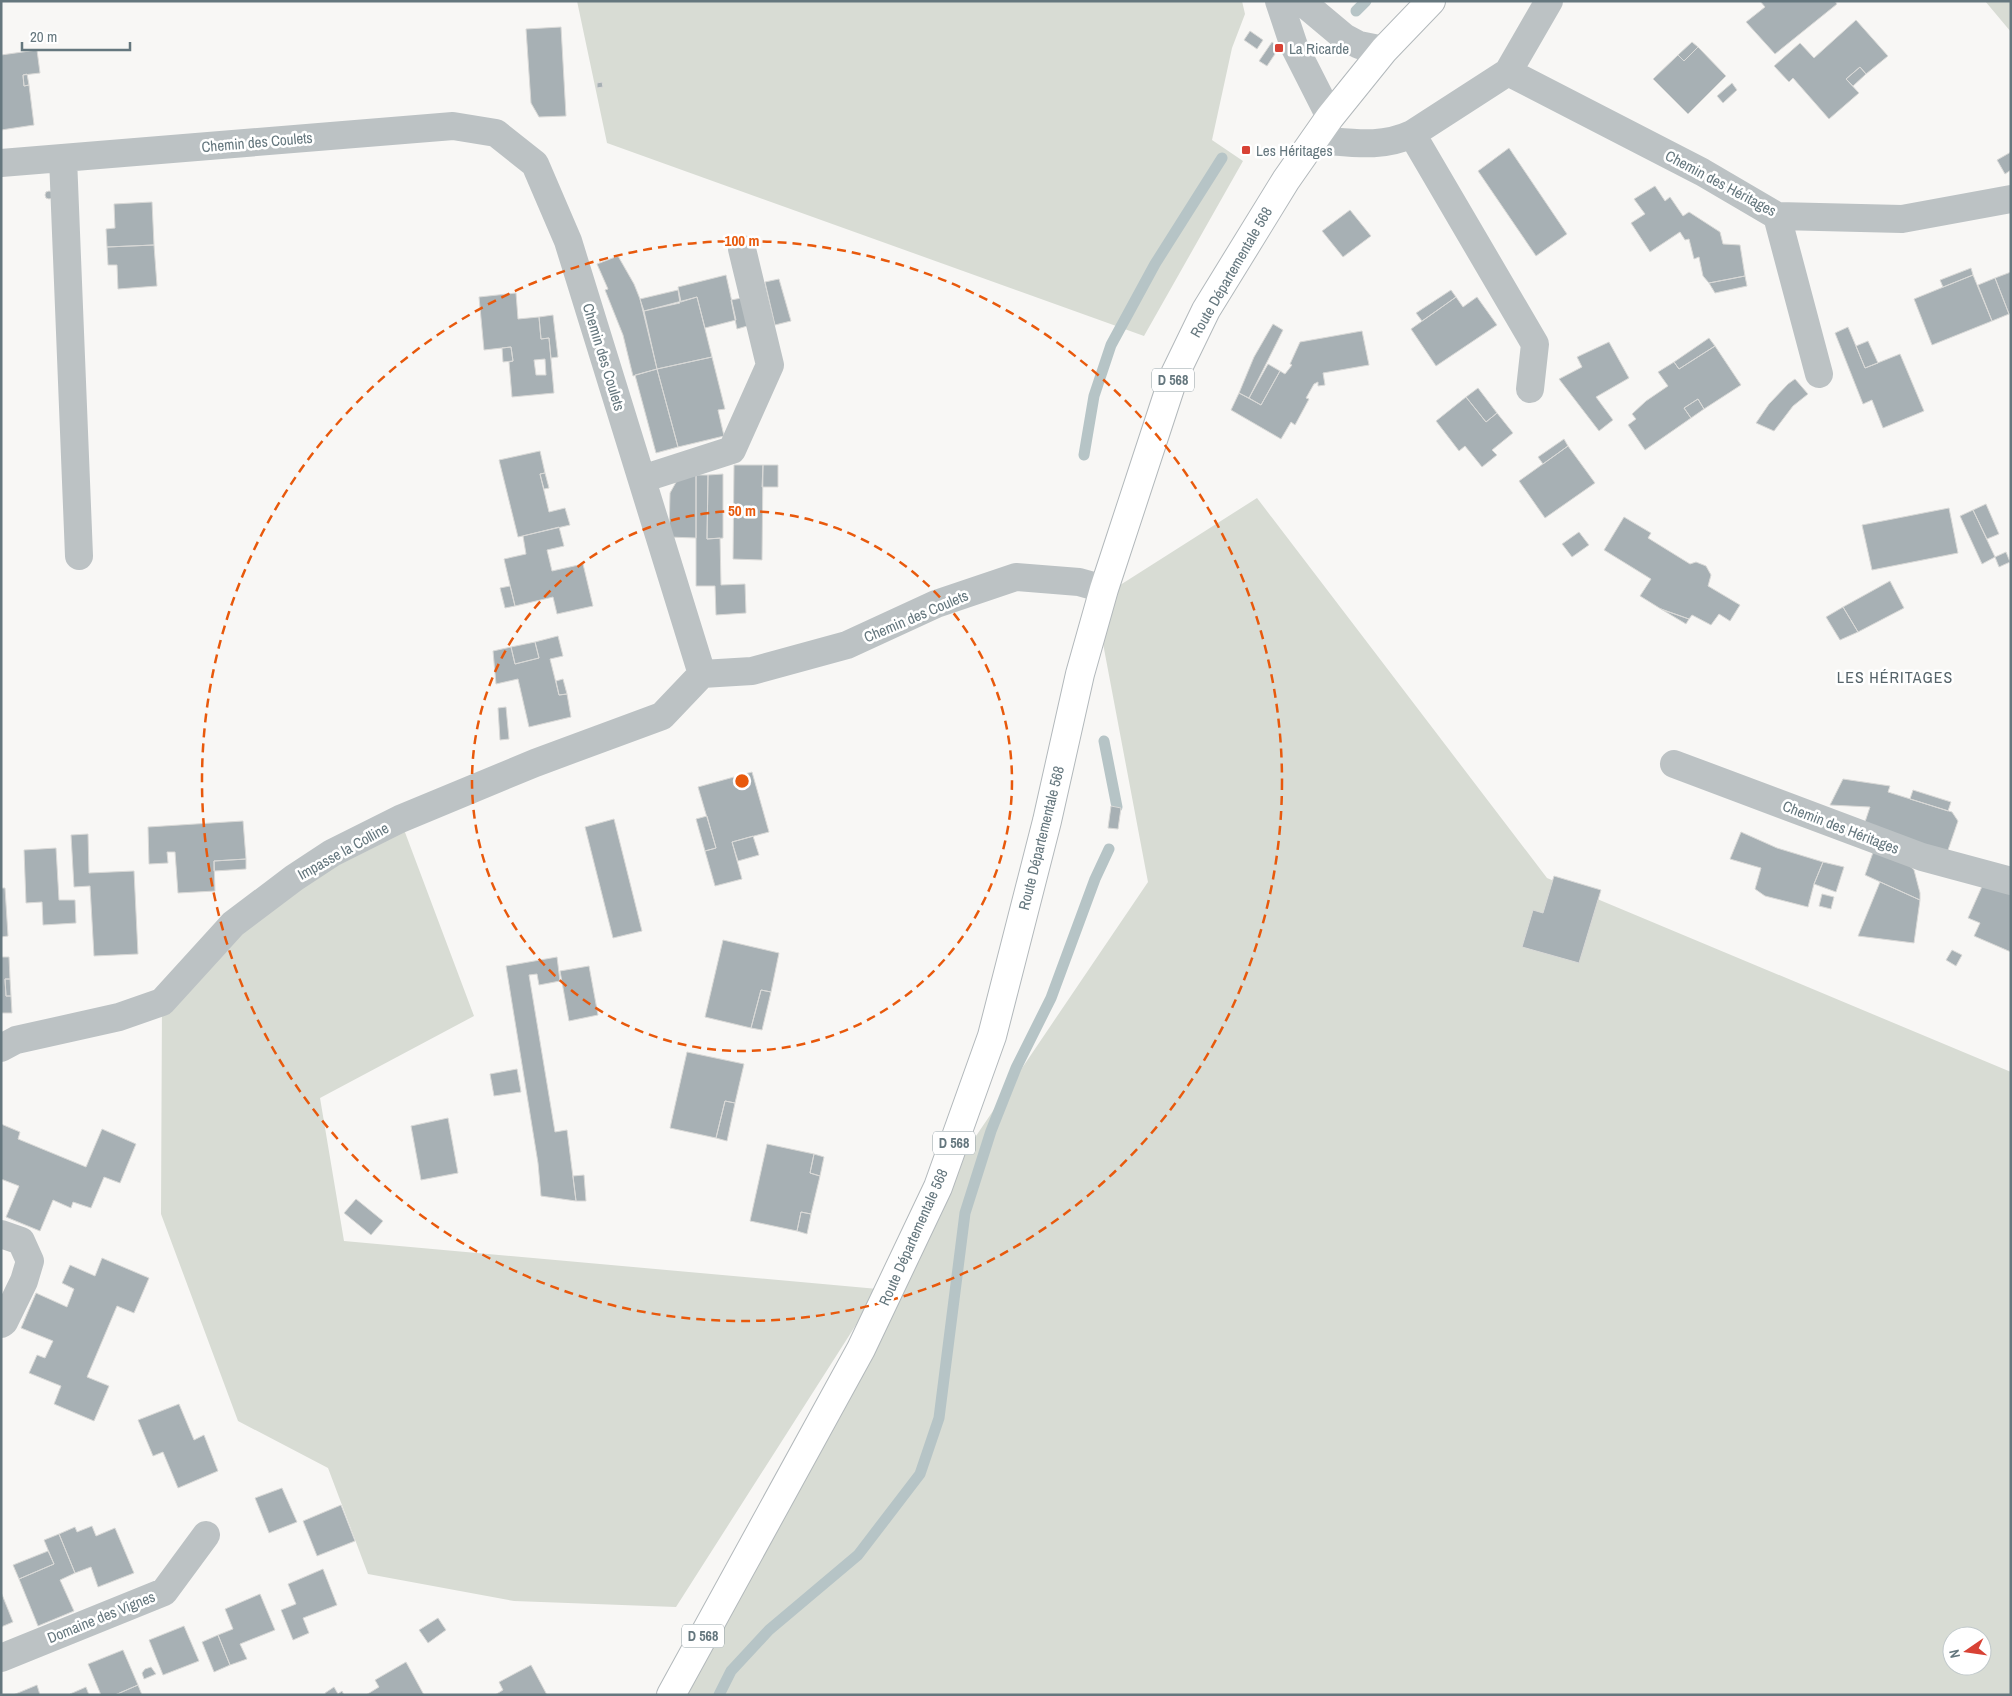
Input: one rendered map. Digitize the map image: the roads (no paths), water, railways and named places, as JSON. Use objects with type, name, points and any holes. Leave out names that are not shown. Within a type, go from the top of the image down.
[{"type":"main road","name":"Route Départementale 568","points":[[671,1695],[861,1349],[938,1187],[992,1036],[1047,821],[1080,674],[1104,589],[1174,376],[1206,310],[1251,234],[1314,140],[1384,50],[1431,1]]},
{"type":"street","points":[[1279,1],[1294,46],[1330,117]]},
{"type":"street","points":[[1301,1],[1344,37],[1359,45],[1384,50]]},
{"type":"street","points":[[1314,140],[1375,144],[1396,141],[1412,134],[1508,72],[1548,1]]},
{"type":"street","name":"Chemin des Héritages","points":[[1508,72],[1702,172],[1778,216],[1902,219],[2011,199]]},
{"type":"street","name":"Chemin des Coulets","points":[[1,163],[453,126],[496,133],[535,164],[568,241],[702,674],[752,671],[847,645],[936,604],[1016,577],[1079,582],[1104,589]]},
{"type":"street","points":[[1412,134],[1535,344],[1530,388]]},
{"type":"street","points":[[63,158],[79,556]]},
{"type":"street","points":[[1778,216],[1819,374]]},
{"type":"street","points":[[642,479],[732,450],[770,365],[742,249]]},
{"type":"street","name":"Impasse la Colline","points":[[1,1048],[16,1040],[119,1017],[162,1002],[233,924],[294,878],[332,853],[400,819],[534,763],[662,716],[702,674]]},
{"type":"street","name":"Chemin des Héritages","points":[[1674,764],[1922,857],[2011,881]]},
{"type":"street","points":[[1,1234],[21,1241],[30,1261],[24,1280],[4,1322],[1,1324]]},
{"type":"street","name":"Domaine des Vignes","points":[[1,1658],[164,1592],[206,1535]]},
{"type":"waterway","points":[[1356,11],[1366,1]]},
{"type":"waterway","points":[[1084,455],[1094,396],[1111,345],[1155,264],[1222,158]]},
{"type":"waterway","points":[[1104,741],[1117,807]]},
{"type":"waterway","points":[[719,1695],[731,1671],[769,1630],[858,1555],[920,1474],[939,1418],[965,1213],[991,1131],[1016,1068],[1051,998],[1095,879],[1109,849]]},
{"type":"place","name":"La Ricarde","points":[[1279,48]]},
{"type":"place","name":"Les Héritages","points":[[1246,150]]},
{"type":"district","name":"LES HÉRITAGES","points":[[1895,677]]}]
